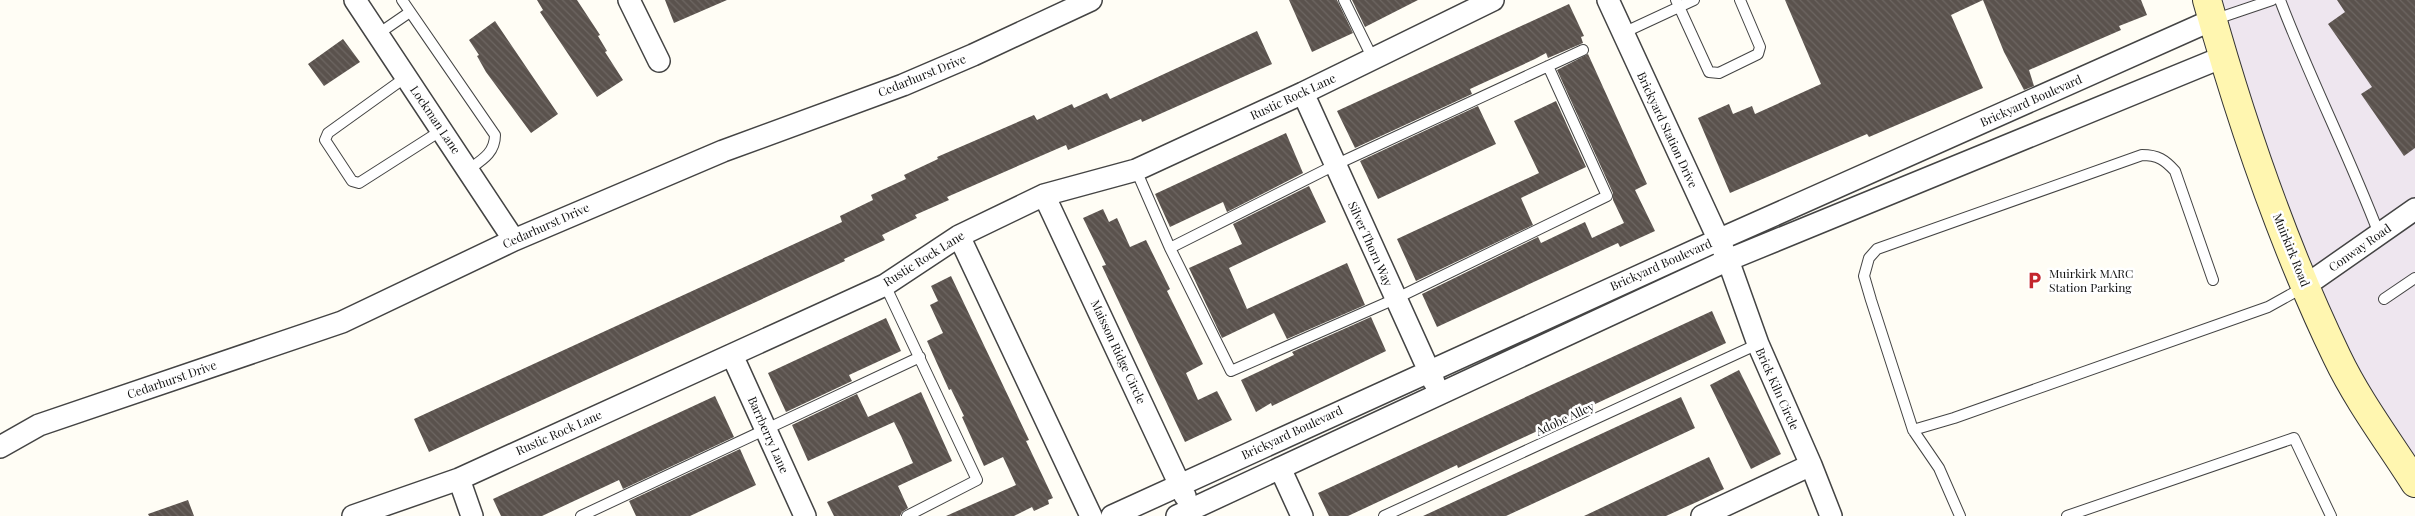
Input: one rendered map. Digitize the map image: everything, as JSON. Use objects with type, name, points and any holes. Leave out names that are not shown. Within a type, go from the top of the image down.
[{"type":"main road","name":"Muirkirk Road","points":[[2210,10],[2223,57],[2269,195],[2305,286],[2338,358],[2415,483]]},
{"type":"street","name":"Lockman Lane","points":[[355,0],[514,240]]},
{"type":"street","points":[[629,0],[659,61]]},
{"type":"street","name":"Cedarhurst Drive","points":[[0,447],[39,425],[342,322],[514,240],[723,151],[903,85],[990,48],[1091,0]]},
{"type":"street","name":"Rustic Rock Lane","points":[[352,516],[458,479],[884,285],[959,236],[1044,195],[1136,170],[1303,93],[1493,0]]},
{"type":"street","name":"Brickyard Station Drive","points":[[1608,0],[1728,260]]},
{"type":"street","name":"Brickyard Boulevard","points":[[1112,516],[1718,240],[2210,10]]},
{"type":"street","name":"Brickyard Boulevard","points":[[1183,513],[1728,260],[2223,57]]},
{"type":"street","name":"Silver Thorn Way","points":[[1303,93],[1427,371],[1440,394]]},
{"type":"street","name":"Maisson Ridge Circle","points":[[1044,195],[1181,484],[1183,513]]},
{"type":"street","name":"Conway Road","points":[[2305,286],[2415,209]]},
{"type":"street","points":[[959,236],[1091,516]]},
{"type":"street","name":"Brick Kiln Circle","points":[[1728,260],[1758,344],[1811,465],[1831,516]]},
{"type":"street","name":"Barrberry Lane","points":[[732,354],[805,516]]},
{"type":"street","points":[[1702,516],[1811,465]]},
{"type":"street","points":[[1280,468],[1302,516]]},
{"type":"street","points":[[458,479],[472,516]]},
{"type":"lane","points":[[402,0],[495,135],[495,144],[490,152],[468,170]]},
{"type":"lane","points":[[1344,0],[1372,58]]},
{"type":"lane","points":[[1623,33],[1677,4],[1694,0]]},
{"type":"lane","points":[[1677,4],[1709,72],[1719,73],[1758,54],[1760,47],[1740,0]]},
{"type":"lane","points":[[2210,10],[2272,0]]},
{"type":"lane","points":[[2280,0],[2300,54],[2356,173],[2379,234]]},
{"type":"lane","points":[[378,34],[410,12]]},
{"type":"lane","points":[[1170,248],[1335,165],[1583,50]]},
{"type":"lane","points":[[1136,170],[1170,248],[1231,371],[1395,298],[1607,196],[1548,66]]},
{"type":"lane","points":[[406,76],[328,133],[325,140],[352,181],[359,183],[442,130]]},
{"type":"lane","points":[[1960,516],[1939,468],[1913,430],[1864,276],[1869,258],[1877,249],[1886,244],[2142,156],[2156,156],[2167,162],[2175,171],[2213,280]]},
{"type":"lane","points":[[2384,298],[2415,278]]},
{"type":"lane","points":[[884,285],[977,480],[907,516]]},
{"type":"lane","points":[[1913,430],[1954,418],[2268,307],[2305,286]]},
{"type":"lane","name":"Adobe Alley","points":[[1384,516],[1758,344]]},
{"type":"lane","points":[[581,516],[765,428],[920,357]]},
{"type":"lane","points":[[2067,516],[2294,438],[2331,516]]},
{"type":"shaded area","points":[[2208,0],[2415,0],[2415,483],[2305,286]]},
{"type":"building","points":[[537,0],[577,0],[600,35],[598,36],[607,51],[605,52],[623,80],[597,97],[540,12],[543,10]]},
{"type":"building","points":[[665,0],[727,0],[674,23]]},
{"type":"building","points":[[1289,0],[1337,0],[1353,33],[1312,52]]},
{"type":"building","points":[[1352,0],[1418,0],[1365,27]]},
{"type":"building","points":[[1785,0],[1983,0],[1951,15],[1983,88],[1869,137],[1867,134],[1730,193],[1698,118],[1729,104],[1733,114],[1752,106],[1755,114],[1821,84]]},
{"type":"building","points":[[1983,0],[2141,0],[2147,15],[2119,26],[2121,30],[2029,70],[2034,86],[2024,90],[2004,52]]},
{"type":"building","points":[[2337,0],[2415,0],[2415,148],[2404,156],[2361,94],[2372,87],[2328,24],[2345,12]]},
{"type":"building","points":[[1569,4],[1584,36],[1581,37],[1583,43],[1548,58],[1546,53],[1470,89],[1472,94],[1355,148],[1337,111]]},
{"type":"building","points":[[495,21],[558,114],[531,133],[486,72],[477,56],[479,55],[469,40]]},
{"type":"building","points":[[1257,31],[1272,64],[1142,122],[1141,119],[1068,150],[1066,145],[947,197],[949,200],[915,215],[917,218],[882,235],[885,240],[844,259],[845,261],[429,452],[414,419],[842,222],[840,216],[873,200],[871,195],[906,179],[904,175],[938,159],[937,157],[1034,115],[1037,120],[1072,104],[1074,108],[1107,93],[1110,99]]},
{"type":"building","points":[[343,39],[360,62],[324,86],[308,64]]},
{"type":"building","points":[[1588,54],[1647,184],[1635,190],[1655,231],[1620,247],[1618,243],[1437,327],[1422,294],[1538,237],[1541,243],[1585,222],[1592,238],[1624,223],[1613,200],[1613,193],[1557,70]]},
{"type":"building","points":[[1556,101],[1586,167],[1521,198],[1533,225],[1416,281],[1397,239],[1539,173],[1514,121]]},
{"type":"building","points":[[1478,106],[1496,144],[1378,199],[1360,161]]},
{"type":"building","points":[[1286,133],[1303,173],[1227,212],[1223,202],[1170,227],[1155,194]]},
{"type":"building","points":[[1309,186],[1326,222],[1229,268],[1247,309],[1347,263],[1365,305],[1287,339],[1274,313],[1222,338],[1189,268],[1242,244],[1233,224]]},
{"type":"building","points":[[1103,209],[1109,222],[1117,218],[1130,247],[1146,240],[1170,289],[1167,291],[1203,364],[1186,373],[1198,400],[1217,391],[1232,420],[1185,442],[1102,266],[1106,265],[1083,218]]},
{"type":"building","points":[[951,276],[1029,440],[1026,441],[1053,498],[1048,500],[1049,504],[1034,511],[1032,507],[1014,516],[946,516],[1016,485],[1003,457],[984,466],[962,417],[964,416],[951,389],[949,390],[927,341],[943,333],[930,305],[938,301],[931,286]]},
{"type":"building","points":[[1712,311],[1726,343],[1458,468],[1457,465],[1348,516],[1329,516],[1318,493]]},
{"type":"building","points":[[1371,317],[1386,351],[1272,406],[1271,403],[1256,412],[1241,380],[1294,355],[1292,352]]},
{"type":"building","points":[[886,318],[901,351],[849,375],[852,381],[786,412],[768,373]]},
{"type":"building","points":[[1739,370],[1781,454],[1751,469],[1710,385]]},
{"type":"building","points":[[921,392],[952,461],[898,486],[908,508],[900,516],[834,516],[827,502],[913,463],[901,436],[894,422],[808,461],[792,425],[857,394],[868,417]]},
{"type":"building","points":[[715,396],[734,437],[623,489],[619,480],[542,516],[501,516],[493,499]]},
{"type":"building","points":[[1681,397],[1695,428],[1506,516],[1423,516]]},
{"type":"building","points":[[740,449],[756,485],[690,516],[636,516],[629,501]]},
{"type":"building","points":[[1709,457],[1724,489],[1699,501],[1666,516],[1584,516]]},
{"type":"building","points":[[188,500],[194,516],[149,516],[148,514]]},
{"type":"place","name":"Muirkirk MARC Station Parking","points":[[2035,281]]}]
